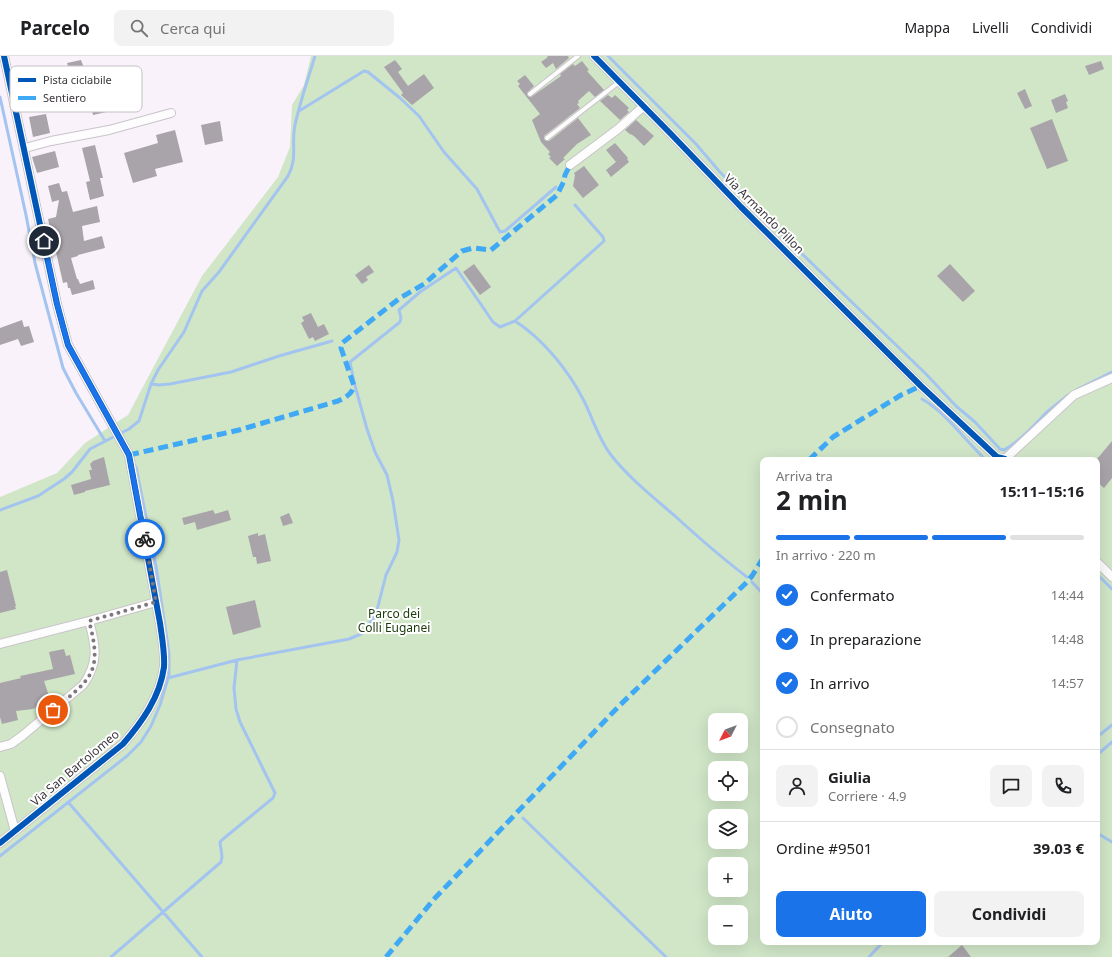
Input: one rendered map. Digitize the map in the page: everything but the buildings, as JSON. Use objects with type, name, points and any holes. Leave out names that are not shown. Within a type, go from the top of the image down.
[{"type":"street","name":"Via San Bartolomeo","points":[[4,56],[10,82]]},
{"type":"street","name":"Via Armando Pillon","points":[[594,56],[740,207],[922,386],[997,457]]},
{"type":"street","points":[[570,165],[618,129],[644,106]]},
{"type":"street","name":"Via San Bartolomeo","points":[[0,843],[123,744],[137,728],[155,698],[164,666],[163,648],[156,602],[129,455],[112,427],[68,345],[57,304],[17,112]]},
{"type":"street","points":[[25,148],[51,141],[109,130],[171,113]]},
{"type":"street","points":[[1007,457],[1074,395],[1112,378]]},
{"type":"street","points":[[1100,565],[1112,577]]},
{"type":"street","points":[[0,644],[156,602]]},
{"type":"street","points":[[0,747],[11,744],[22,736],[86,682],[94,664],[96,652],[89,621]]},
{"type":"street","points":[[0,776],[15,831]]},
{"type":"lane","points":[[530,94],[578,56]]},
{"type":"lane","points":[[548,138],[619,81]]},
{"type":"green space","name":"Parco dei Colli Euganei","points":[[311,56],[1112,56],[1112,957],[0,957],[0,497],[57,473],[85,443],[128,415],[202,276],[278,177],[290,147],[292,105],[304,85]]},
{"type":"waterway","points":[[0,510],[38,496],[72,472],[90,449],[129,429],[139,421],[151,384],[158,370],[184,332],[202,291],[219,272],[288,176],[294,157],[295,125],[315,56]]},
{"type":"waterway","points":[[608,56],[696,144],[719,171],[763,216],[926,374],[956,406],[975,422],[1000,449],[1004,450],[1016,442],[1046,413],[1068,395]]},
{"type":"waterway","points":[[299,111],[364,71],[368,72],[400,98],[419,116],[444,152],[477,189],[500,232],[505,231],[556,187]]},
{"type":"waterway","points":[[0,97],[35,263],[63,368],[105,441]]},
{"type":"waterway","points":[[168,678],[237,660],[349,639],[361,634],[373,619],[377,610],[386,575],[397,552],[399,540],[387,475],[375,452],[367,429],[350,362],[400,322],[401,318],[399,310],[420,292],[456,268],[493,322],[500,327],[515,321],[604,241],[603,237],[575,205]]},
{"type":"waterway","points":[[515,321],[545,346],[571,378],[584,401],[603,443],[618,463],[633,479],[710,547],[747,577]]},
{"type":"waterway","points":[[151,384],[170,384],[231,372],[279,356],[332,341]]},
{"type":"waterway","points":[[1076,390],[1112,372]]},
{"type":"waterway","points":[[922,399],[940,412],[983,457]]},
{"type":"waterway","points":[[0,856],[127,756],[141,742],[151,726],[160,705],[169,675],[169,653],[156,566],[136,467]]},
{"type":"waterway","points":[[1100,577],[1112,589]]},
{"type":"waterway","points":[[752,582],[760,591]]},
{"type":"waterway","points":[[111,957],[221,862],[222,857],[220,842],[273,798],[275,793],[240,722],[236,709],[234,688],[237,660]]},
{"type":"waterway","points":[[1100,735],[1112,725]]},
{"type":"waterway","points":[[1100,752],[1112,742]]},
{"type":"waterway","points":[[68,802],[202,957]]},
{"type":"waterway","points":[[523,818],[666,957]]},
{"type":"waterway","points":[[1100,835],[1112,842]]},
{"type":"waterway","points":[[869,957],[880,945]]},
{"type":"marked path","points":[[129,455],[239,430],[338,401],[346,397],[352,391],[354,386],[341,348],[342,343],[400,298],[424,284],[462,251],[473,248],[491,250],[557,195],[570,165]]},
{"type":"marked path","points":[[812,457],[833,437],[901,395],[921,386]]},
{"type":"marked path","points":[[386,957],[435,898],[619,706],[745,584],[760,563]]},
{"type":"cycle path","points":[[4,56],[10,84]]},
{"type":"cycle path","points":[[594,56],[741,207],[921,386],[997,457]]},
{"type":"cycle path","points":[[0,843],[123,744],[137,727],[154,699],[159,689],[164,667],[160,623],[129,455],[68,345],[57,304],[16,112]]},
{"type":"way so far","points":[[53,710],[83,685],[94,664],[96,652],[89,621],[156,602],[145,539]]},
{"type":"route","points":[[44,241],[57,304],[68,345],[112,427],[129,455],[145,539]]}]
